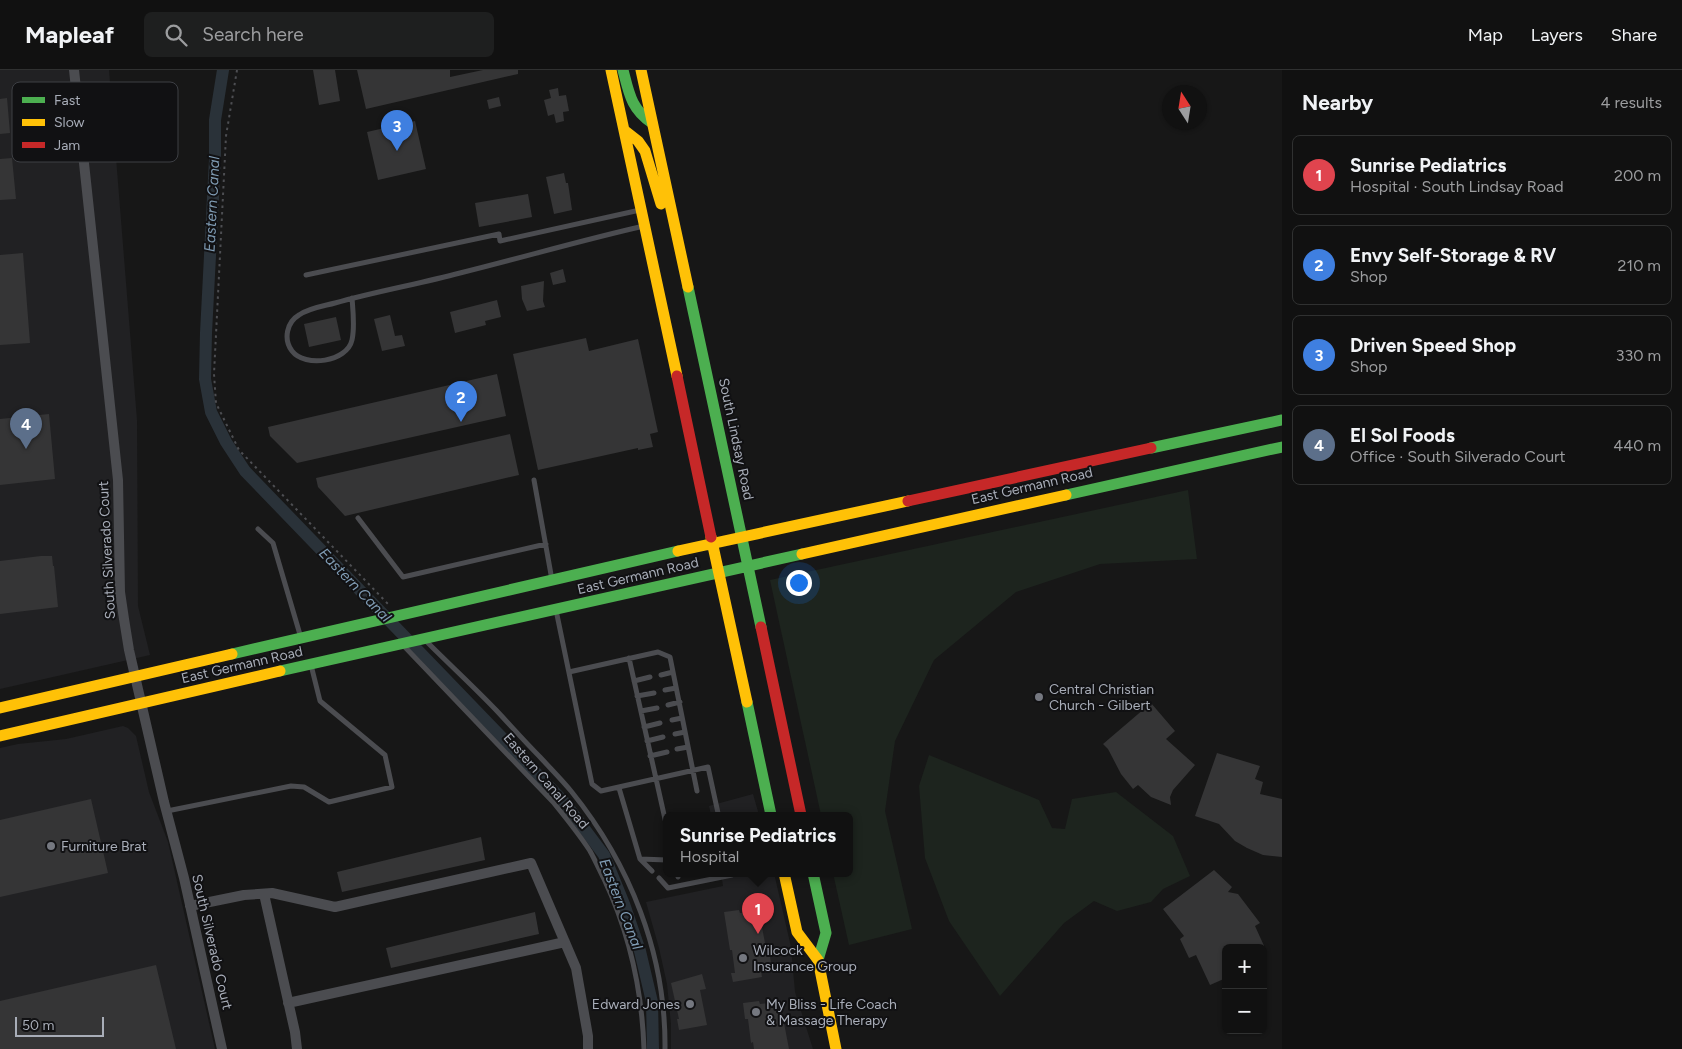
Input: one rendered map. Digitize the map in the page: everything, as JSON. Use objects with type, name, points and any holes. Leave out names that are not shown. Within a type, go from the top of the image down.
[{"type":"main road","points":[[611,70],[770,812]]},
{"type":"main road","points":[[623,70],[628,92],[639,114],[652,123]]},
{"type":"main road","name":"South Lindsay Road","points":[[641,70],[800,812]]},
{"type":"main road","points":[[624,130],[638,141],[644,151],[649,161],[659,200],[675,232]]},
{"type":"main road","name":"East Germann Road","points":[[0,708],[713,543],[1282,420]]},
{"type":"main road","name":"East Germann Road","points":[[0,736],[424,638],[1282,446]]},
{"type":"main road","points":[[785,877],[797,932],[818,960],[836,1049]]},
{"type":"main road","points":[[814,877],[826,933],[818,960]]},
{"type":"street","name":"South Silverado Court","points":[[84,162],[118,480],[120,592],[129,650],[222,1049]]},
{"type":"street","points":[[190,906],[244,895],[272,892],[335,907],[531,863],[576,968],[588,1036],[588,1049]]},
{"type":"street","points":[[264,894],[297,1049]]},
{"type":"street","points":[[288,1002],[565,942]]},
{"type":"lane","points":[[306,276],[499,234],[500,241],[641,210]]},
{"type":"lane","points":[[352,298],[353,329],[352,341],[348,348],[340,355],[326,360],[308,360],[292,351],[288,342],[287,332],[291,322],[300,314],[352,298],[460,273],[644,226]]},
{"type":"lane","points":[[534,480],[552,580]]},
{"type":"lane","points":[[358,518],[403,577],[546,544]]},
{"type":"lane","points":[[258,529],[273,543],[302,638]]},
{"type":"lane","points":[[556,609],[592,784],[602,791],[708,767],[718,812]]},
{"type":"lane","points":[[424,638],[570,790],[608,842],[628,878],[648,931],[658,966],[664,1012],[665,1049]]},
{"type":"lane","name":"Eastern Canal Road","points":[[402,644],[553,802],[575,829],[591,853],[620,917],[631,953],[643,1021],[644,1049]]},
{"type":"lane","points":[[569,672],[658,652],[670,657],[697,791]]},
{"type":"lane","points":[[629,658],[663,812]]},
{"type":"lane","points":[[167,811],[291,786],[304,787],[329,802],[392,787],[385,755],[320,701],[311,665]]},
{"type":"lane","points":[[662,675],[673,672]]},
{"type":"lane","points":[[634,681],[650,677]]},
{"type":"lane","points":[[665,690],[676,688]]},
{"type":"lane","points":[[638,696],[654,693]]},
{"type":"lane","points":[[668,705],[680,702]]},
{"type":"lane","points":[[641,711],[657,708]]},
{"type":"lane","points":[[672,720],[682,718]]},
{"type":"lane","points":[[644,727],[660,723]]},
{"type":"lane","points":[[675,734],[685,732]]},
{"type":"lane","points":[[647,741],[663,737]]},
{"type":"lane","points":[[677,749],[688,747]]},
{"type":"lane","points":[[650,756],[667,752]]},
{"type":"lane","points":[[619,788],[640,859],[652,872]]},
{"type":"lane","points":[[640,859],[663,860]]},
{"type":"lane","points":[[659,878],[668,888],[709,877]]},
{"type":"path","points":[[237,70],[226,136],[214,374],[216,403],[239,450],[399,616]]},
{"type":"shaded area","points":[[0,70],[109,70],[110,82],[12,82],[12,162],[116,162],[137,420],[138,606],[150,655],[0,689]]},
{"type":"shaded area","points":[[1188,490],[1197,559],[1100,564],[1016,592],[934,660],[895,741],[885,811],[912,929],[849,945],[834,877],[853,877],[853,812],[820,812],[770,580]]},
{"type":"shaded area","points":[[123,726],[136,736],[149,792],[168,842],[215,1049],[0,1049],[0,748],[18,744],[66,739]]},
{"type":"shaded area","points":[[929,755],[1039,800],[1052,828],[1065,829],[1072,799],[1116,792],[1173,836],[1190,876],[1163,889],[1151,902],[1117,911],[1094,901],[1064,923],[1000,996],[949,921],[925,858],[919,786]]},
{"type":"shaded area","points":[[753,794],[758,812],[710,812],[709,806]]},
{"type":"shaded area","points":[[722,877],[775,877],[791,947],[795,992],[813,1049],[671,1049],[671,1024],[667,984],[646,902],[723,886]]},
{"type":"building","points":[[313,70],[335,70],[340,101],[319,105]]},
{"type":"building","points":[[357,70],[450,70],[450,77],[483,70],[518,70],[518,74],[366,109]]},
{"type":"building","points":[[558,88],[559,96],[566,95],[569,111],[563,112],[564,121],[556,123],[554,114],[548,116],[544,100],[551,98],[549,90]]},
{"type":"building","points":[[499,97],[501,106],[489,109],[487,100]]},
{"type":"building","points":[[7,98],[10,133],[0,134],[0,99]]},
{"type":"building","points":[[415,121],[426,169],[378,180],[367,132]]},
{"type":"building","points":[[12,158],[16,199],[0,200],[0,159]]},
{"type":"building","points":[[564,173],[566,183],[568,183],[572,210],[554,214],[546,177]]},
{"type":"building","points":[[528,194],[532,217],[479,227],[475,203]]},
{"type":"building","points":[[23,253],[30,343],[0,345],[0,255]]},
{"type":"building","points":[[563,269],[566,282],[553,285],[550,273]]},
{"type":"building","points":[[544,281],[543,301],[545,307],[527,311],[522,299],[521,286]]},
{"type":"building","points":[[497,300],[501,317],[485,321],[486,325],[455,333],[450,312]]},
{"type":"building","points":[[390,315],[395,336],[402,335],[405,346],[382,351],[374,319]]},
{"type":"building","points":[[336,317],[341,340],[309,347],[304,324]]},
{"type":"building","points":[[586,338],[589,351],[638,339],[658,432],[650,434],[653,447],[638,450],[638,448],[538,470],[513,354]]},
{"type":"building","points":[[497,374],[506,416],[297,463],[270,436],[268,427]]},
{"type":"building","points":[[49,414],[55,479],[0,485],[0,419]]},
{"type":"building","points":[[510,434],[519,475],[345,516],[318,487],[316,478]]},
{"type":"building","points":[[52,556],[58,607],[0,614],[0,561]]},
{"type":"building","points":[[1151,703],[1175,731],[1166,739],[1195,765],[1173,790],[1170,797],[1171,805],[1151,797],[1138,785],[1133,789],[1121,774],[1108,749],[1103,744]]},
{"type":"building","points":[[1217,753],[1260,766],[1255,779],[1263,782],[1260,794],[1282,799],[1282,857],[1263,855],[1247,848],[1235,841],[1219,824],[1195,816]]},
{"type":"building","name":"Furniture Brat","points":[[91,799],[108,873],[0,897],[0,820]]},
{"type":"building","points":[[481,837],[485,860],[342,892],[337,872]]},
{"type":"building","points":[[1214,870],[1232,887],[1228,892],[1238,894],[1260,923],[1255,926],[1263,944],[1222,944],[1222,980],[1210,985],[1196,955],[1189,958],[1180,939],[1184,936],[1163,909]]},
{"type":"building","points":[[739,910],[740,913],[759,912],[766,948],[769,948],[771,964],[760,965],[762,977],[733,982],[731,973],[735,973],[724,912]]},
{"type":"building","points":[[535,912],[539,934],[391,968],[386,948]]},
{"type":"building","points":[[156,965],[176,1049],[0,1049],[0,1001]]},
{"type":"building","name":"Edward Jones","points":[[702,974],[706,989],[700,990],[707,1025],[679,1030],[677,1019],[679,1019],[671,983]]},
{"type":"building","points":[[759,1001],[760,1004],[780,1002],[789,1049],[754,1049],[753,1042],[751,1043],[748,1019],[745,1019],[743,1003]]},
{"type":"waterway","name":"Eastern Canal","points":[[223,70],[215,120],[215,159],[206,333],[205,379],[211,412],[226,442],[245,471],[565,803],[604,855],[624,904],[640,951],[652,1002],[653,1049]]},
{"type":"traffic: fast","points":[[623,70],[629,93],[635,106],[652,123]]},
{"type":"traffic: fast","points":[[688,287],[761,627]]},
{"type":"traffic: fast","points":[[1151,448],[1282,420]]},
{"type":"traffic: fast","points":[[1066,495],[1282,447]]},
{"type":"traffic: fast","points":[[232,654],[678,551]]},
{"type":"traffic: fast","points":[[280,671],[802,554]]},
{"type":"traffic: fast","points":[[747,702],[770,812]]},
{"type":"traffic: fast","points":[[814,877],[826,933],[818,960]]},
{"type":"traffic: slow","points":[[611,70],[677,376]]},
{"type":"traffic: slow","points":[[641,70],[688,287]]},
{"type":"traffic: slow","points":[[624,130],[638,141],[645,151],[661,204]]},
{"type":"traffic: slow","points":[[802,554],[1066,495]]},
{"type":"traffic: slow","points":[[678,551],[908,501]]},
{"type":"traffic: slow","points":[[711,537],[747,702]]},
{"type":"traffic: slow","points":[[0,708],[232,654]]},
{"type":"traffic: slow","points":[[0,736],[280,671]]},
{"type":"traffic: slow","points":[[785,877],[797,932],[818,960],[836,1049]]},
{"type":"traffic: jam","points":[[677,376],[711,537]]},
{"type":"traffic: jam","points":[[908,501],[1151,448]]},
{"type":"traffic: jam","points":[[761,627],[800,812]]},
{"type":"place","name":"Driven Speed Shop","points":[[397,151]]},
{"type":"place","name":"Envy Self-Storage & RV","points":[[461,422]]},
{"type":"place","name":"El Sol Foods","points":[[26,449]]},
{"type":"place","name":"Central Christian Church - Gilbert","points":[[1039,697]]},
{"type":"place","name":"Furniture Brat","points":[[51,846]]},
{"type":"place","name":"Sunrise Pediatrics","points":[[758,934]]},
{"type":"place","name":"Wilcock Insurance Group","points":[[743,958]]},
{"type":"place","name":"Edward Jones","points":[[690,1004]]},
{"type":"place","name":"My Bliss - Life Coach & Massage Therapy","points":[[756,1012]]}]
